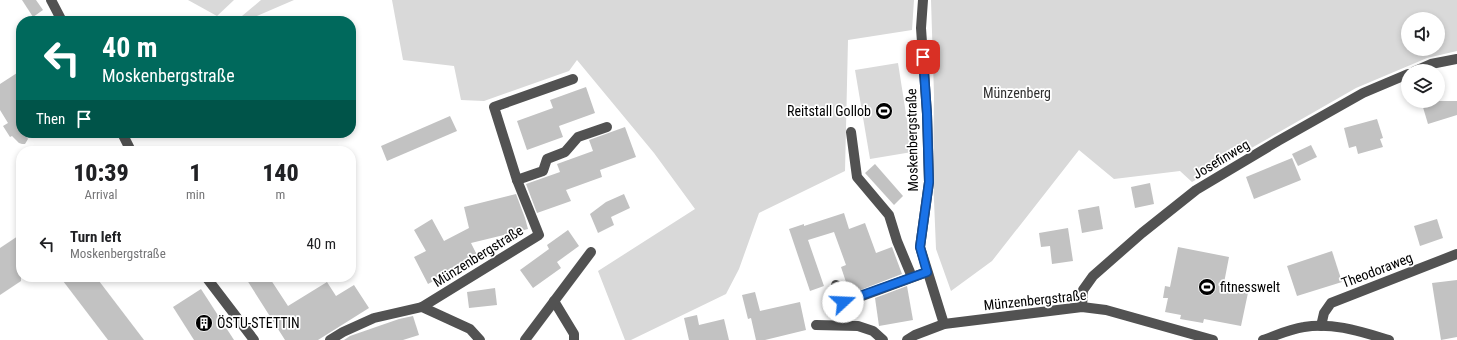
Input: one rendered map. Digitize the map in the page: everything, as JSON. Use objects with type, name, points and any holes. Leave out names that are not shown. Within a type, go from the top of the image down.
[{"type":"street","points":[[51,0],[59,16]]},
{"type":"street","name":"Moskenbergstraße","points":[[923,0],[921,28],[927,114],[929,182],[920,247],[944,324]]},
{"type":"street","points":[[1431,64],[1457,59]]},
{"type":"street","name":"Josefinweg","points":[[1082,307],[1083,290],[1092,276],[1142,233],[1196,190],[1363,93],[1401,77]]},
{"type":"street","name":"Münzenbergstraße","points":[[330,340],[343,332],[374,318],[422,307],[539,235],[517,180],[494,107],[573,79]]},
{"type":"street","points":[[517,180],[543,171],[547,159],[566,152],[578,137],[607,127]]},
{"type":"street","points":[[851,132],[857,178],[889,215],[897,241],[912,277]]},
{"type":"street","points":[[525,340],[591,252]]},
{"type":"street","name":"Theodoraweg","points":[[1321,326],[1324,313],[1331,303],[1457,254]]},
{"type":"street","points":[[836,285],[843,302],[927,272]]},
{"type":"street","points":[[210,282],[254,340]]},
{"type":"street","points":[[554,301],[574,334],[574,340]]},
{"type":"street","points":[[422,307],[470,329],[480,340]]},
{"type":"street","name":"Münzenbergstraße","points":[[907,340],[915,335],[944,324],[1082,307],[1119,313],[1213,340]]},
{"type":"street","points":[[816,325],[858,326],[873,331],[882,340]]},
{"type":"street","points":[[1263,340],[1292,330],[1321,326],[1356,330],[1389,340]]},
{"type":"green space","points":[[188,0],[234,0],[217,16]]},
{"type":"green space","points":[[261,0],[294,0],[257,16],[242,16]]},
{"type":"green space","points":[[392,0],[914,0],[912,30],[848,40],[845,171],[759,213],[739,269],[726,294],[631,340],[625,340],[598,271],[695,209],[654,153],[577,60],[569,71],[484,101],[461,100],[454,66],[403,60]]},
{"type":"green space","name":"Münzenberg","points":[[931,0],[1457,0],[1457,51],[1445,54],[1445,12],[1401,12],[1401,56],[1436,56],[1413,64],[1401,64],[1401,69],[1356,88],[1192,182],[1180,171],[1114,179],[1079,150],[992,261],[951,291],[936,249],[933,176],[934,95]]},
{"type":"green space","name":"Reitstall Gollob","points":[[898,63],[912,152],[870,159],[855,70]]},
{"type":"building","points":[[22,0],[36,0],[43,10],[32,16]]},
{"type":"building","points":[[16,74],[16,138],[28,138],[25,144],[19,143],[12,136],[10,137],[3,126],[8,123],[0,110],[0,84]]},
{"type":"building","points":[[586,87],[595,113],[559,126],[563,137],[527,150],[517,121],[553,108],[550,100]]},
{"type":"building","points":[[1445,101],[1457,101],[1457,115],[1428,124],[1423,108],[1445,108]]},
{"type":"building","points":[[450,116],[457,131],[387,161],[381,146]]},
{"type":"building","points":[[1377,119],[1383,138],[1380,139],[1383,147],[1358,154],[1356,146],[1349,148],[1344,128]]},
{"type":"building","points":[[625,127],[636,157],[600,170],[602,177],[566,190],[571,201],[537,213],[526,184],[560,172],[557,164],[593,151],[589,140]]},
{"type":"building","points":[[1311,145],[1317,157],[1298,166],[1292,154]]},
{"type":"building","points":[[1292,158],[1301,180],[1254,199],[1246,177]]},
{"type":"building","points":[[875,164],[903,196],[894,205],[865,173]]},
{"type":"building","points":[[1150,183],[1154,204],[1135,208],[1131,187]]},
{"type":"building","points":[[516,194],[528,229],[471,243],[478,257],[428,284],[414,257],[426,251],[414,230],[432,219],[444,241],[469,228],[464,207]]},
{"type":"building","points":[[624,194],[630,208],[611,217],[614,225],[598,233],[590,214],[606,202]]},
{"type":"building","points":[[1099,206],[1103,229],[1082,233],[1078,210]]},
{"type":"building","points":[[844,213],[849,229],[865,223],[876,253],[892,247],[902,274],[850,294],[841,267],[846,265],[834,232],[808,240],[824,286],[810,291],[789,229],[804,224],[804,226]]},
{"type":"building","points":[[1437,219],[1443,238],[1420,246],[1414,226]]},
{"type":"building","points":[[1068,228],[1073,261],[1052,264],[1050,246],[1041,247],[1039,233]]},
{"type":"building","points":[[568,230],[579,246],[557,262],[561,268],[533,288],[520,270],[549,249],[547,245]]},
{"type":"building","points":[[16,237],[16,282],[20,282],[0,295],[0,248]]},
{"type":"building","name":"fitnesswelt","points":[[1178,247],[1229,257],[1224,283],[1249,288],[1241,326],[1204,319],[1203,323],[1180,319],[1181,315],[1165,312],[1168,298],[1163,298],[1165,286],[1170,287]]},
{"type":"building","points":[[1332,251],[1342,282],[1297,296],[1287,266]]},
{"type":"building","points":[[1457,280],[1457,337],[1441,340],[1432,283]]},
{"type":"building","points":[[64,282],[100,282],[144,340],[108,340]]},
{"type":"building","points":[[248,282],[272,282],[288,306],[327,282],[336,296],[354,285],[369,308],[318,340],[285,340]]},
{"type":"building","points":[[907,286],[913,320],[879,326],[875,298]]},
{"type":"building","points":[[495,288],[497,305],[469,308],[467,292]]},
{"type":"building","name":"ÖSTU-STETTIN","points":[[201,289],[234,340],[194,340],[173,307]]},
{"type":"building","points":[[755,292],[760,311],[800,302],[806,330],[765,340],[756,340],[751,318],[748,319],[742,295]]},
{"type":"building","points":[[697,315],[699,325],[724,319],[729,340],[689,340],[684,318]]},
{"type":"building","points":[[413,316],[419,335],[403,340],[344,340],[350,336],[399,319]]},
{"type":"place","name":"Reitstall Gollob","points":[[884,111]]},
{"type":"place","name":"fitnesswelt","points":[[1207,287]]},
{"type":"place","name":"ÖSTU-STETTIN","points":[[204,323]]},
{"type":"route","points":[[843,302],[927,272],[920,247],[929,182],[927,114],[923,57]]}]
